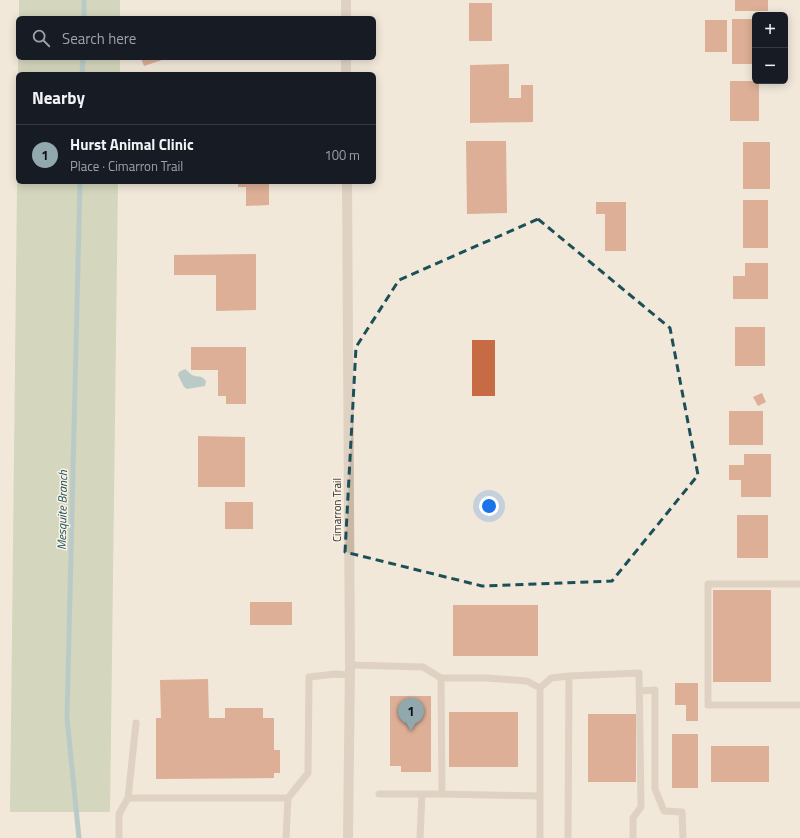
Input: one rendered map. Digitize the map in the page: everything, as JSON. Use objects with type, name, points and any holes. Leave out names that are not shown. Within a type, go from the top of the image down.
[{"type":"street","points":[[346,0],[346,16]]},
{"type":"street","points":[[346,60],[346,72]]},
{"type":"street","name":"Cimarron Trail","points":[[347,184],[350,670],[348,838]]},
{"type":"lane","points":[[800,584],[708,584],[708,705],[800,705]]},
{"type":"lane","points":[[286,838],[288,798],[308,773],[309,677],[335,674],[350,670],[423,667],[441,678],[487,678],[527,681],[540,688]]},
{"type":"lane","points":[[540,838],[540,688],[551,678],[639,673],[641,807],[633,818],[633,838]]},
{"type":"lane","points":[[568,838],[569,676]]},
{"type":"lane","points":[[441,678],[442,794]]},
{"type":"lane","points":[[640,691],[655,690],[655,789],[664,811],[682,812],[683,838]]},
{"type":"lane","points":[[119,838],[119,814],[128,798],[136,723]]},
{"type":"lane","points":[[379,794],[540,796]]},
{"type":"lane","points":[[420,838],[422,794]]},
{"type":"lane","points":[[128,798],[288,798]]},
{"type":"highlighted area","points":[[538,219],[670,328],[698,475],[612,581],[482,586],[345,552],[356,347],[399,280]]},
{"type":"green space","points":[[19,0],[120,0],[120,16],[19,16]]},
{"type":"green space","points":[[18,60],[120,60],[120,72],[18,72]]},
{"type":"green space","points":[[17,184],[118,184],[110,812],[10,812]]},
{"type":"water","points":[[185,369],[192,375],[204,379],[206,381],[205,386],[187,389],[184,387],[178,375],[179,372]]},
{"type":"building","points":[[735,0],[768,0],[768,11],[735,11]]},
{"type":"building","points":[[469,3],[492,3],[492,41],[469,41]]},
{"type":"building","points":[[732,19],[752,19],[752,64],[732,64]]},
{"type":"building","points":[[705,20],[727,20],[727,52],[705,52]]},
{"type":"building","points":[[142,60],[162,60],[144,66]]},
{"type":"building","points":[[509,64],[509,98],[521,98],[521,85],[533,85],[533,122],[470,123],[470,65]]},
{"type":"building","points":[[730,81],[752,81],[752,84],[759,84],[759,121],[730,121]]},
{"type":"building","points":[[466,141],[506,141],[507,213],[467,214]]},
{"type":"building","points":[[743,142],[770,142],[770,189],[743,189]]},
{"type":"building","points":[[238,184],[269,184],[269,205],[246,206],[246,187],[238,187]]},
{"type":"building","points":[[743,200],[768,200],[768,248],[743,248]]},
{"type":"building","points":[[596,202],[626,202],[626,251],[605,251],[605,214],[596,214]]},
{"type":"building","points":[[256,254],[256,310],[216,311],[216,275],[174,275],[174,255]]},
{"type":"building","points":[[745,263],[768,263],[768,299],[733,299],[733,276],[745,276]]},
{"type":"building","points":[[735,327],[765,327],[765,366],[735,366]]},
{"type":"building","points":[[472,340],[495,340],[495,396],[472,396]]},
{"type":"building","points":[[191,347],[246,347],[246,404],[226,404],[226,396],[218,396],[218,370],[191,370]]},
{"type":"building","points":[[762,393],[766,402],[758,406],[753,397]]},
{"type":"building","points":[[729,411],[763,411],[763,445],[729,445]]},
{"type":"building","points":[[198,436],[245,437],[245,487],[198,487]]},
{"type":"building","points":[[744,454],[771,454],[771,497],[741,497],[741,480],[729,480],[729,465],[744,465]]},
{"type":"building","points":[[225,502],[253,502],[253,529],[225,529]]},
{"type":"building","points":[[737,515],[768,515],[768,558],[737,558]]},
{"type":"building","points":[[713,590],[771,590],[771,682],[713,682]]},
{"type":"building","points":[[250,602],[292,602],[292,625],[250,625]]},
{"type":"building","points":[[453,605],[538,605],[538,656],[453,656]]},
{"type":"building","points":[[208,679],[209,718],[225,718],[225,708],[263,708],[263,718],[274,718],[274,750],[280,750],[280,773],[274,773],[274,778],[156,779],[156,718],[161,718],[160,680]]},
{"type":"building","points":[[675,683],[698,683],[698,721],[686,721],[686,705],[675,705]]},
{"type":"building","points":[[390,696],[431,696],[431,772],[401,772],[401,766],[390,766]]},
{"type":"building","points":[[449,712],[518,712],[518,767],[449,767]]},
{"type":"building","points":[[588,714],[636,714],[636,782],[588,782]]},
{"type":"building","points":[[672,734],[698,734],[698,788],[672,788]]},
{"type":"building","points":[[711,746],[769,746],[769,782],[711,782]]},
{"type":"waterway","name":"Mesquite Branch","points":[[84,0],[84,16]]},
{"type":"waterway","name":"Mesquite Branch","points":[[82,72],[83,60]]},
{"type":"waterway","name":"Mesquite Branch","points":[[79,838],[67,718],[80,184]]},
{"type":"place","name":"Hurst Animal Clinic","points":[[411,731]]}]
